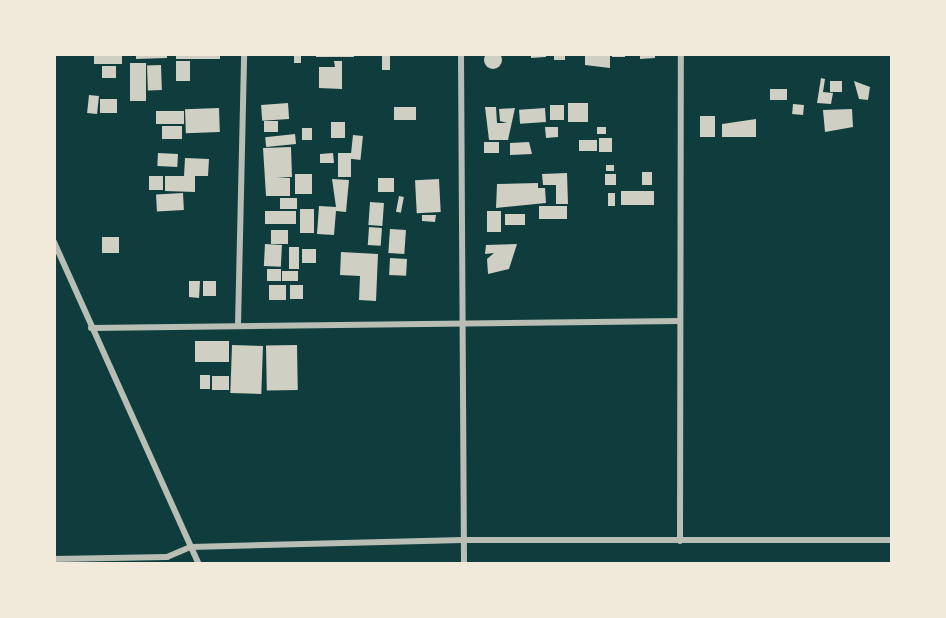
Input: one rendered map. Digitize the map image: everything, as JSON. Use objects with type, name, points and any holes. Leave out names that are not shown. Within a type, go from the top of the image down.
[{"type":"street","points":[[238,325],[244,54]]},
{"type":"street","points":[[461,54],[459,325],[464,564]]},
{"type":"street","points":[[680,541],[681,54]]},
{"type":"street","points":[[54,242],[199,564]]},
{"type":"street","points":[[91,328],[681,321]]},
{"type":"street","points":[[54,559],[166,557],[191,547],[463,540],[892,540]]},
{"type":"building","points":[[493,51],[499,54],[502,60],[499,66],[493,69],[487,66],[484,60],[487,54]]},
{"type":"building","points":[[94,54],[122,54],[122,64],[94,64]]},
{"type":"building","points":[[136,54],[167,54],[167,58],[136,59]]},
{"type":"building","points":[[176,54],[220,54],[220,59],[176,59]]},
{"type":"building","points":[[294,54],[301,54],[301,63],[294,63]]},
{"type":"building","points":[[316,54],[354,54],[354,57],[316,57]]},
{"type":"building","points":[[382,54],[390,54],[390,70],[382,70]]},
{"type":"building","points":[[531,54],[546,54],[546,57],[531,58]]},
{"type":"building","points":[[554,54],[565,54],[565,60],[554,60]]},
{"type":"building","points":[[585,54],[610,54],[610,68],[585,65]]},
{"type":"building","points":[[612,54],[625,54],[625,57],[612,57]]},
{"type":"building","points":[[640,54],[655,54],[655,58],[640,59]]},
{"type":"building","points":[[176,61],[190,61],[190,81],[176,81]]},
{"type":"building","points":[[334,61],[342,61],[342,89],[319,88],[319,67],[335,67]]},
{"type":"building","points":[[130,63],[146,63],[146,101],[130,101]]},
{"type":"building","points":[[147,65],[161,65],[162,90],[148,90]]},
{"type":"building","points":[[102,66],[116,66],[116,78],[102,78]]},
{"type":"building","points":[[821,78],[825,79],[823,92],[833,93],[831,104],[817,103]]},
{"type":"building","points":[[830,81],[842,81],[842,92],[830,92]]},
{"type":"building","points":[[854,81],[870,87],[868,100],[859,99]]},
{"type":"building","points":[[770,89],[787,89],[787,100],[770,100]]},
{"type":"building","points":[[89,95],[99,96],[97,114],[87,113]]},
{"type":"building","points":[[100,99],[117,99],[117,113],[100,113]]},
{"type":"building","points":[[288,103],[289,119],[262,121],[261,105]]},
{"type":"building","points":[[568,103],[588,103],[588,122],[568,122]]},
{"type":"building","points":[[793,104],[804,105],[803,115],[792,114]]},
{"type":"building","points":[[550,105],[564,105],[564,120],[550,120]]},
{"type":"building","points":[[394,107],[416,107],[416,120],[394,120]]},
{"type":"building","points":[[485,107],[496,107],[497,123],[507,123],[500,121],[499,109],[515,108],[508,140],[489,140]]},
{"type":"building","points":[[219,108],[220,132],[186,133],[185,109]]},
{"type":"building","points":[[545,108],[546,122],[520,124],[519,110]]},
{"type":"building","points":[[852,109],[853,127],[825,132],[823,110]]},
{"type":"building","points":[[156,111],[184,111],[184,124],[156,124]]},
{"type":"building","points":[[700,116],[715,116],[715,137],[700,137]]},
{"type":"building","points":[[756,119],[756,137],[722,137],[722,124]]},
{"type":"building","points":[[264,121],[278,121],[278,132],[264,132]]},
{"type":"building","points":[[331,122],[345,122],[345,138],[331,138]]},
{"type":"building","points":[[162,126],[182,126],[182,139],[162,139]]},
{"type":"building","points":[[545,127],[558,127],[558,137],[546,138]]},
{"type":"building","points":[[597,127],[606,127],[606,134],[597,134]]},
{"type":"building","points":[[302,128],[312,128],[312,140],[302,140]]},
{"type":"building","points":[[295,134],[296,144],[266,147],[265,137]]},
{"type":"building","points":[[353,135],[363,136],[360,160],[350,159]]},
{"type":"building","points":[[599,138],[612,138],[612,152],[599,152]]},
{"type":"building","points":[[579,140],[597,140],[597,151],[579,151]]},
{"type":"building","points":[[484,142],[499,142],[499,153],[484,153]]},
{"type":"building","points":[[529,142],[532,154],[510,155],[510,143]]},
{"type":"building","points":[[291,147],[292,177],[276,177],[290,178],[290,196],[266,196],[263,148]]},
{"type":"building","points":[[158,153],[178,154],[177,167],[157,166]]},
{"type":"building","points":[[333,153],[334,163],[320,163],[320,154]]},
{"type":"building","points":[[338,153],[351,153],[351,177],[338,177]]},
{"type":"building","points":[[185,158],[209,159],[208,176],[195,176],[195,192],[165,191],[165,176],[184,176]]},
{"type":"building","points":[[606,165],[614,165],[614,171],[606,171]]},
{"type":"building","points":[[642,172],[652,172],[652,185],[642,185]]},
{"type":"building","points":[[567,173],[568,204],[556,204],[556,185],[543,185],[542,174]]},
{"type":"building","points":[[295,174],[312,174],[312,194],[295,194]]},
{"type":"building","points":[[605,174],[616,174],[616,185],[605,185]]},
{"type":"building","points":[[149,176],[163,176],[163,190],[149,190]]},
{"type":"building","points":[[378,178],[394,178],[394,192],[378,192]]},
{"type":"building","points":[[332,179],[349,180],[346,212],[336,211],[334,235],[317,234],[319,206],[336,207]]},
{"type":"building","points":[[439,179],[441,212],[417,213],[415,180]]},
{"type":"building","points":[[538,183],[538,188],[545,188],[546,203],[496,208],[497,184]]},
{"type":"building","points":[[621,191],[654,191],[654,205],[621,205]]},
{"type":"building","points":[[183,193],[184,210],[157,211],[156,194]]},
{"type":"building","points":[[608,193],[615,193],[615,206],[608,206]]},
{"type":"building","points":[[399,196],[404,197],[401,213],[396,212]]},
{"type":"building","points":[[280,198],[297,198],[297,209],[280,209]]},
{"type":"building","points":[[370,202],[384,203],[382,226],[368,225]]},
{"type":"building","points":[[539,206],[567,206],[567,219],[539,219]]},
{"type":"building","points":[[300,209],[314,209],[314,233],[300,233]]},
{"type":"building","points":[[265,211],[296,211],[296,224],[265,224]]},
{"type":"building","points":[[487,211],[501,211],[501,232],[487,232]]},
{"type":"building","points":[[505,214],[525,214],[525,225],[505,225]]},
{"type":"building","points":[[422,215],[436,215],[435,222],[422,221]]},
{"type":"building","points":[[369,227],[382,228],[381,246],[368,245]]},
{"type":"building","points":[[390,229],[406,230],[404,254],[388,253]]},
{"type":"building","points":[[271,230],[288,230],[288,244],[271,244]]},
{"type":"building","points":[[102,237],[119,237],[119,253],[102,253]]},
{"type":"building","points":[[265,244],[282,245],[281,267],[264,266]]},
{"type":"building","points":[[517,244],[509,269],[488,274],[487,259],[494,253],[485,254],[486,245]]},
{"type":"building","points":[[289,247],[299,247],[299,269],[289,269]]},
{"type":"building","points":[[302,249],[316,249],[316,263],[302,263]]},
{"type":"building","points":[[341,252],[378,254],[376,301],[359,300],[360,276],[340,275]]},
{"type":"building","points":[[390,258],[407,259],[406,276],[389,275]]},
{"type":"building","points":[[267,269],[281,269],[281,281],[267,281]]},
{"type":"building","points":[[282,271],[298,271],[298,281],[282,281]]},
{"type":"building","points":[[189,281],[200,281],[199,298],[189,297]]},
{"type":"building","points":[[203,281],[216,281],[216,296],[203,296]]},
{"type":"building","points":[[269,285],[286,285],[286,300],[269,300]]},
{"type":"building","points":[[290,285],[303,285],[303,299],[290,299]]},
{"type":"building","points":[[195,341],[229,341],[229,362],[195,362]]},
{"type":"building","points":[[232,345],[263,346],[261,394],[230,393]]},
{"type":"building","points":[[297,345],[298,390],[267,391],[266,346]]},
{"type":"building","points":[[200,375],[210,375],[210,389],[200,389]]},
{"type":"building","points":[[212,376],[229,376],[229,390],[212,390]]}]
